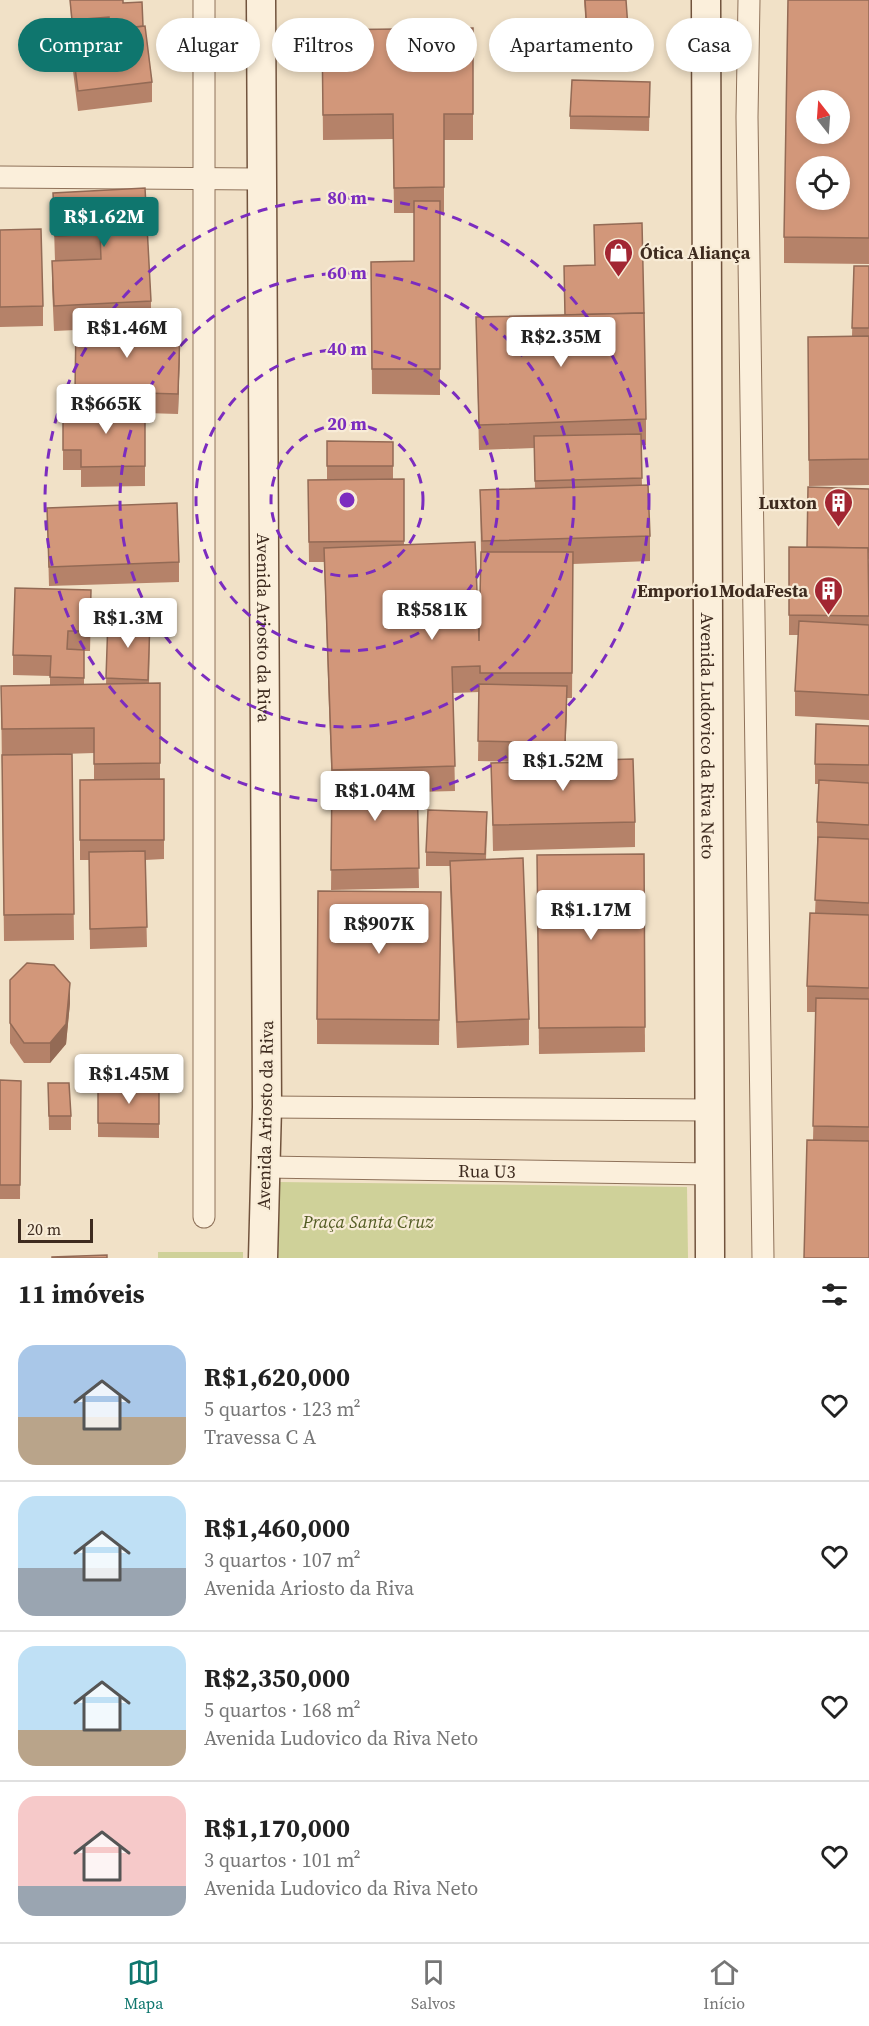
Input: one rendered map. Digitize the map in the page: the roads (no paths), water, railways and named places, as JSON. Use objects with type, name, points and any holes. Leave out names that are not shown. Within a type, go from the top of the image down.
[{"type":"street","points":[[204,0],[204,1217]]},
{"type":"street","name":"Avenida Ariosto da Riva","points":[[261,0],[267,1107],[263,1258]]},
{"type":"street","name":"Avenida Ludovico da Riva Neto","points":[[706,0],[710,1258]]},
{"type":"street","points":[[749,0],[747,117],[762,1258]]},
{"type":"street","points":[[0,177],[261,178]]},
{"type":"street","points":[[267,1107],[711,1110]]},
{"type":"street","name":"Rua U3","points":[[265,1167],[710,1174]]},
{"type":"place","name":"Ótica Aliança","points":[[619,278]]},
{"type":"place","name":"Luxton","points":[[838,528]]},
{"type":"place","name":"Emporio1ModaFesta","points":[[829,616]]},
{"type":"park label","name":"Praça Santa Cruz","points":[[368,1221]]}]
